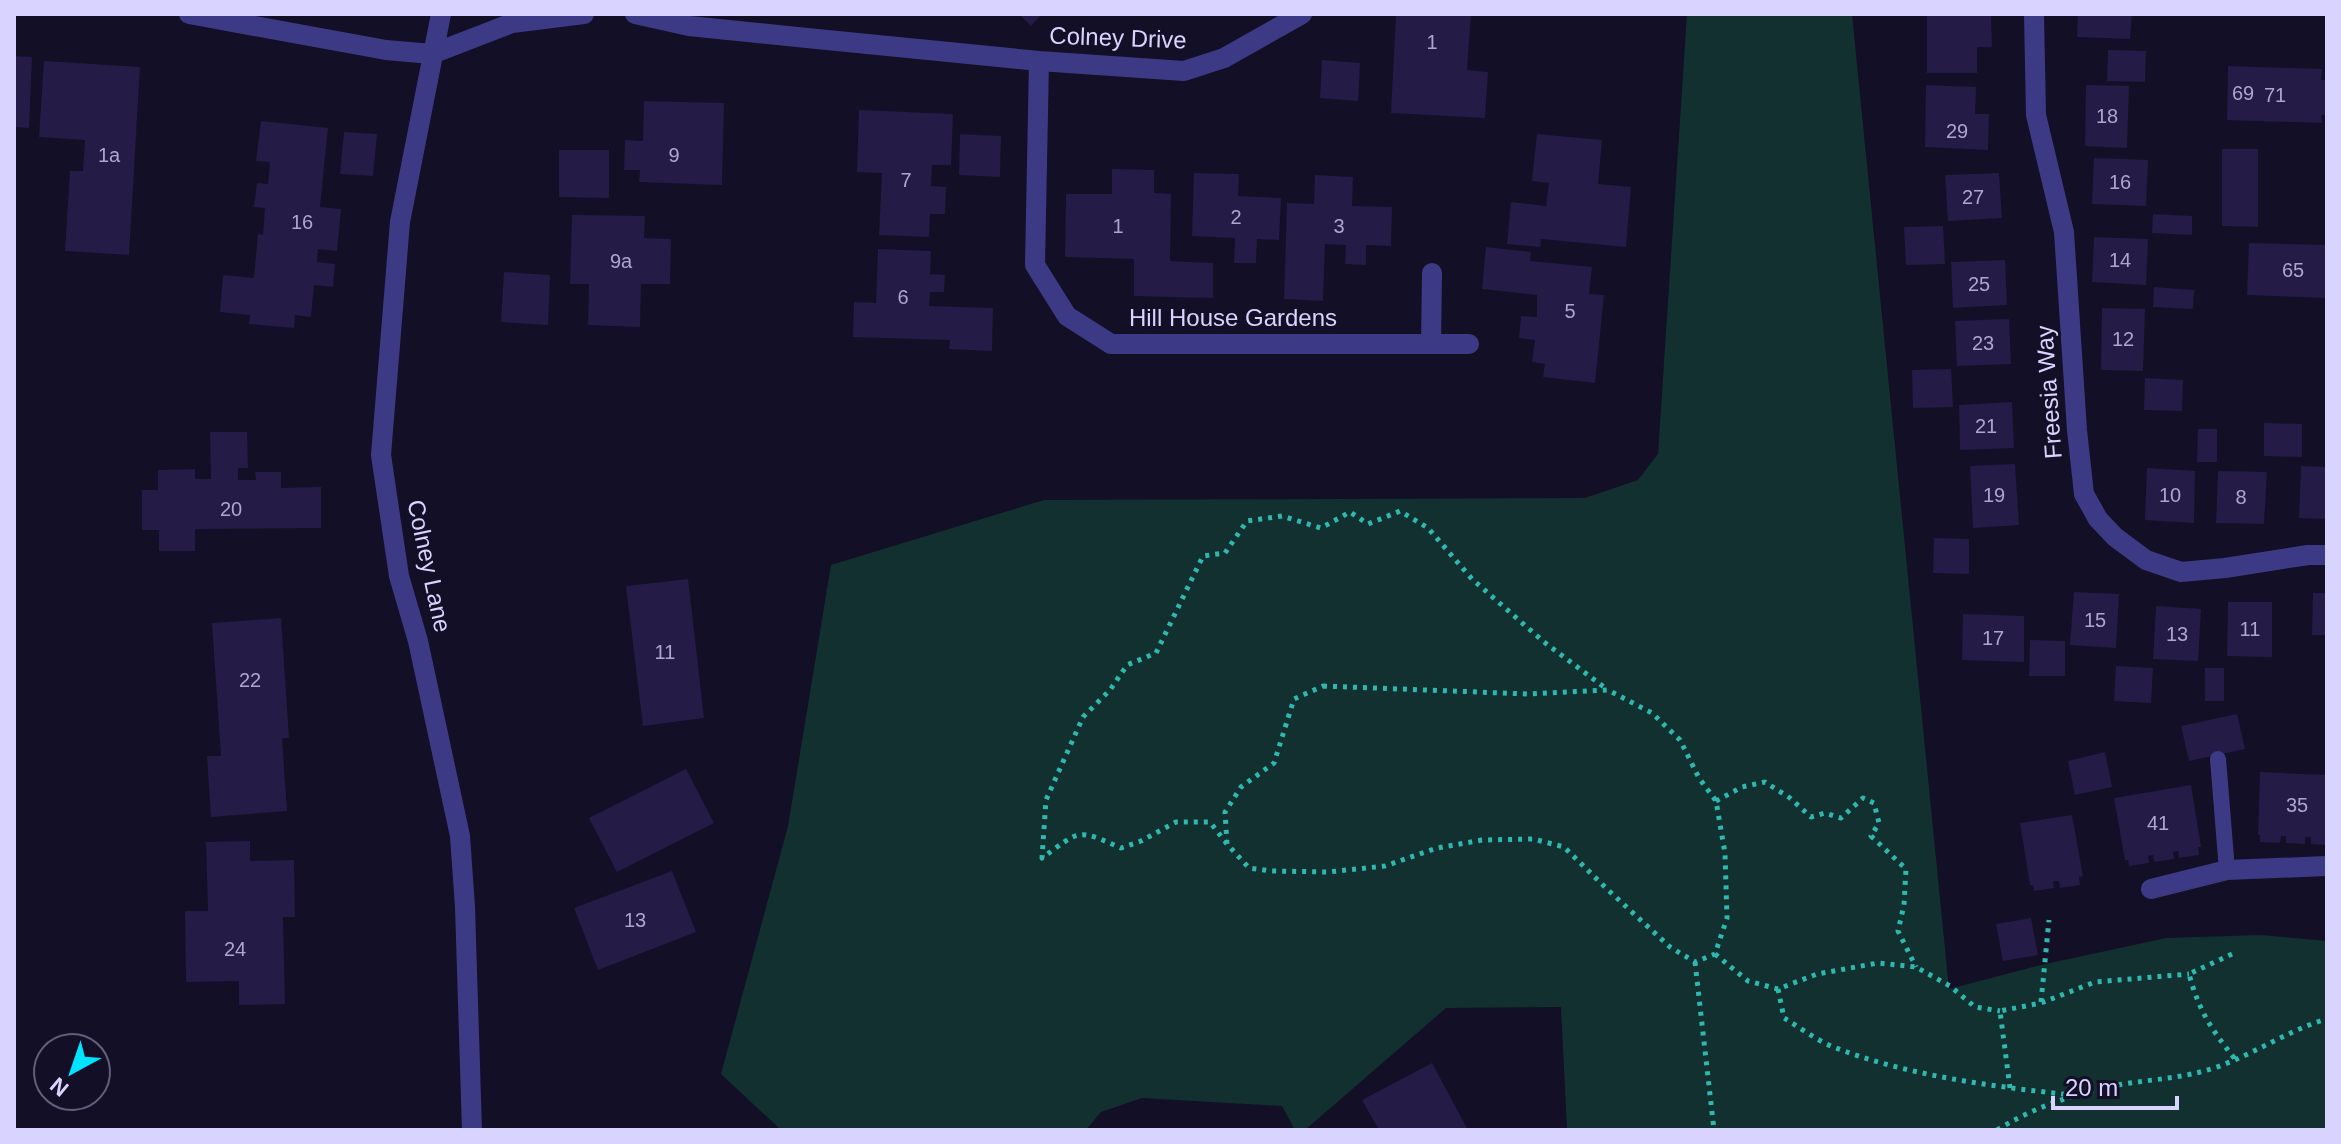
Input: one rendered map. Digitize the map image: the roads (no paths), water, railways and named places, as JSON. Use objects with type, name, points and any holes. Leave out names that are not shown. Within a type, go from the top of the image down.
[{"type":"street","points":[[189,14],[386,50],[432,54],[512,23],[584,14]]},
{"type":"street","name":"Colney Lane","points":[[441,14],[400,222],[381,455],[399,576],[418,641],[460,836],[472,1130]]},
{"type":"street","name":"Colney Drive","points":[[635,14],[689,26],[1039,61],[1184,71],[1224,58],[1302,14]]},
{"type":"street","name":"Freesia Way","points":[[2034,14],[2036,115],[2064,232],[2084,494],[2098,519],[2115,537],[2146,560],[2181,572],[2327,555]]},
{"type":"street","name":"Hill House Gardens","points":[[1039,61],[1035,265],[1067,316],[1111,344],[1469,344]]},
{"type":"street","points":[[1431,344],[1432,273]]},
{"type":"street","points":[[2151,889],[2227,870],[2327,866]]},
{"type":"lane","points":[[2218,759],[2227,870]]}]
